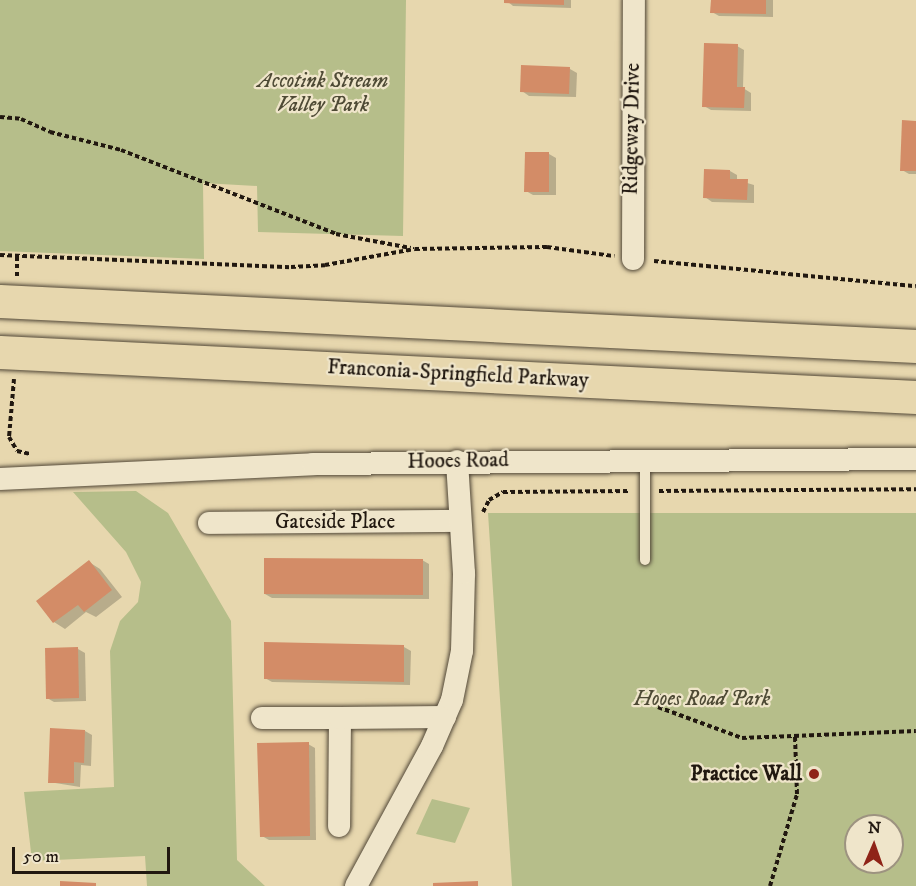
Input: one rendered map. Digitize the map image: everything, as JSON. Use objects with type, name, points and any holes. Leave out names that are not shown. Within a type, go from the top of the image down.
[{"type":"main road","points":[[0,301],[916,346]]},
{"type":"main road","name":"Franconia-Springfield Parkway","points":[[0,352],[916,397]]},
{"type":"street","name":"Ridgeway Drive","points":[[633,259],[634,0]]},
{"type":"street","name":"Hooes Road","points":[[0,478],[457,461],[916,459]]},
{"type":"street","points":[[356,886],[445,717],[462,651],[471,520],[457,461]]},
{"type":"street","name":"Gateside Place","points":[[209,523],[471,520]]},
{"type":"street","points":[[262,718],[445,717]]},
{"type":"street","points":[[339,826],[340,718]]},
{"type":"lane","points":[[645,460],[645,560]]},
{"type":"path","points":[[0,117],[21,119],[50,132],[121,150],[336,234],[415,249]]},
{"type":"path","points":[[0,255],[311,267],[415,249],[547,247],[633,259],[916,286]]},
{"type":"path","points":[[471,520],[489,500],[503,492],[916,489]]},
{"type":"path","points":[[661,694],[658,707],[742,738],[916,731]]},
{"type":"path","points":[[770,886],[797,794],[795,736]]},
{"type":"green space","name":"Accotink Stream Valley Park","points":[[0,0],[406,0],[403,236],[258,232],[257,186],[203,183],[204,259],[0,251]]},
{"type":"green space","points":[[136,491],[168,513],[231,621],[237,860],[265,886],[147,886],[145,856],[32,861],[24,792],[114,787],[110,651],[120,621],[138,602],[141,582],[126,552],[73,492]]},
{"type":"green space","name":"Hooes Road Park","points":[[488,513],[916,513],[916,886],[512,886]]},
{"type":"green space","points":[[432,799],[470,808],[455,843],[416,834]]},
{"type":"building","points":[[504,0],[564,0],[564,5],[504,3]]},
{"type":"building","points":[[711,0],[766,0],[766,14],[710,13]]},
{"type":"building","points":[[704,43],[738,44],[737,87],[745,87],[744,108],[702,107]]},
{"type":"building","points":[[521,65],[570,67],[569,94],[520,92]]},
{"type":"building","points":[[902,120],[916,121],[916,171],[900,171]]},
{"type":"building","points":[[525,152],[549,152],[549,192],[524,192]]},
{"type":"building","points":[[704,169],[730,170],[730,179],[748,179],[747,200],[703,198]]},
{"type":"building","points":[[264,558],[423,559],[423,595],[264,594]]},
{"type":"building","points":[[89,560],[112,590],[84,612],[78,605],[53,623],[36,601]]},
{"type":"building","points":[[264,642],[404,645],[404,682],[264,679]]},
{"type":"building","points":[[78,647],[79,698],[46,699],[45,648]]},
{"type":"building","points":[[50,728],[85,730],[84,763],[74,762],[74,783],[48,783]]},
{"type":"building","points":[[309,742],[310,836],[260,837],[257,743]]},
{"type":"building","points":[[60,881],[96,883],[96,886],[60,886]]},
{"type":"building","points":[[478,881],[478,886],[433,886],[433,883]]},
{"type":"place","name":"Practice Wall","points":[[814,774]]}]
